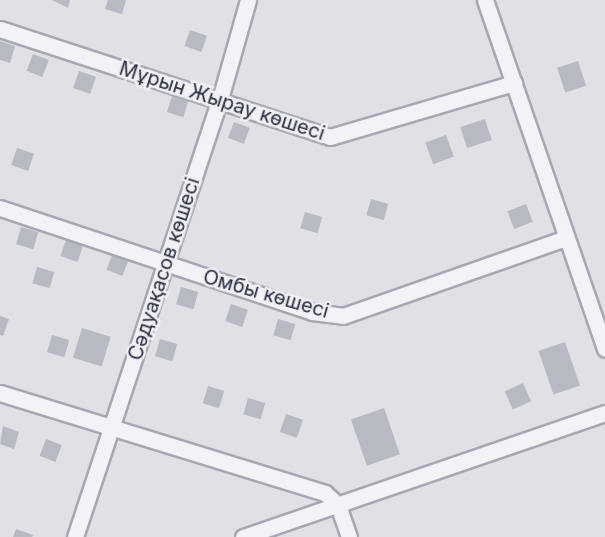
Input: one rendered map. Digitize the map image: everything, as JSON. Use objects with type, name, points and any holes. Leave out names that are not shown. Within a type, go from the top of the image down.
[{"type":"street","name":"Сәдуақасов көшесі","points":[[75,537],[220,99],[248,0]]},
{"type":"street","points":[[485,0],[605,349]]},
{"type":"street","name":"Мұрын Жырау көшесі","points":[[0,29],[220,99],[330,137],[514,83]]},
{"type":"street","name":"Омбы көшесі","points":[[0,208],[312,312],[343,316],[566,238]]},
{"type":"street","points":[[0,393],[325,493],[338,505],[349,537]]},
{"type":"street","points":[[243,537],[605,413]]},
{"type":"building","points":[[52,0],[70,0],[68,8]]},
{"type":"building","points":[[108,0],[126,0],[122,14],[105,9]]},
{"type":"building","points":[[190,30],[207,36],[201,52],[184,46]]},
{"type":"building","points":[[0,41],[15,46],[10,63],[0,60]]},
{"type":"building","points":[[33,54],[49,60],[42,77],[27,71]]},
{"type":"building","points":[[578,61],[586,86],[565,93],[557,68]]},
{"type":"building","points":[[79,71],[96,77],[90,94],[73,88]]},
{"type":"building","points":[[172,96],[188,101],[183,117],[167,112]]},
{"type":"building","points":[[485,119],[492,140],[467,148],[460,127]]},
{"type":"building","points":[[234,122],[250,128],[244,144],[228,138]]},
{"type":"building","points":[[446,135],[454,157],[433,164],[425,143]]},
{"type":"building","points":[[17,148],[34,154],[28,171],[11,165]]},
{"type":"building","points":[[371,199],[388,204],[384,220],[366,215]]},
{"type":"building","points":[[526,204],[533,222],[514,229],[507,211]]},
{"type":"building","points":[[305,212],[322,217],[318,233],[300,228]]},
{"type":"building","points":[[21,227],[38,232],[33,249],[16,244]]},
{"type":"building","points":[[66,240],[83,246],[77,262],[60,256]]},
{"type":"building","points":[[113,253],[129,259],[122,276],[107,270]]},
{"type":"building","points":[[37,267],[54,272],[50,288],[32,283]]},
{"type":"building","points":[[181,287],[198,292],[193,309],[176,304]]},
{"type":"building","points":[[231,304],[248,310],[242,327],[225,321]]},
{"type":"building","points":[[0,316],[9,319],[3,336],[0,335]]},
{"type":"building","points":[[278,319],[295,324],[291,340],[273,335]]},
{"type":"building","points":[[82,328],[111,337],[102,366],[73,358]]},
{"type":"building","points":[[52,335],[69,340],[64,357],[47,352]]},
{"type":"building","points":[[160,339],[177,344],[172,361],[155,356]]},
{"type":"building","points":[[565,342],[580,385],[554,395],[539,351]]},
{"type":"building","points":[[523,383],[531,401],[513,409],[505,391]]},
{"type":"building","points":[[208,386],[224,391],[219,408],[203,403]]},
{"type":"building","points":[[248,398],[265,403],[261,419],[243,414]]},
{"type":"building","points":[[384,408],[400,454],[367,466],[351,419]]},
{"type":"building","points":[[286,414],[303,420],[297,438],[280,432]]},
{"type":"building","points":[[3,426],[19,432],[14,449],[0,444]]},
{"type":"building","points":[[46,439],[62,445],[55,462],[40,456]]},
{"type":"building","points":[[16,529],[33,535],[32,537],[13,537]]}]
